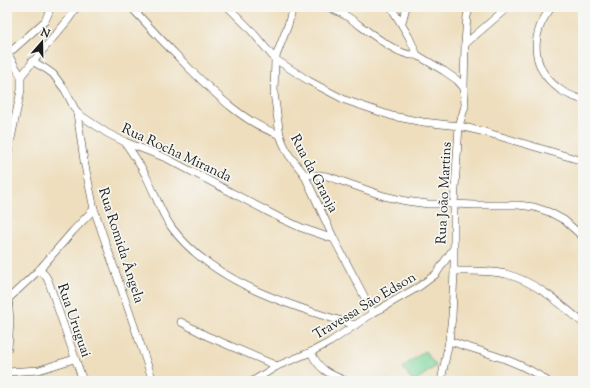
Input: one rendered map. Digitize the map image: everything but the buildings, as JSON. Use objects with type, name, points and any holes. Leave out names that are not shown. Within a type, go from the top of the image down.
[{"type":"main road","points":[[7,299],[9,321],[7,348]]},
{"type":"street","points":[[21,76],[7,53],[45,21],[51,7]]},
{"type":"street","points":[[7,158],[20,96],[21,76],[32,61],[68,20],[77,7]]},
{"type":"street","points":[[131,7],[204,83],[230,106],[251,122],[267,131],[280,135]]},
{"type":"street","points":[[228,7],[250,28],[275,59],[326,91],[362,107],[392,116],[423,122],[459,126],[583,161]]},
{"type":"street","name":"Rua da Granja","points":[[293,7],[275,59],[274,93],[280,135],[289,155],[304,174],[334,239],[373,313]]},
{"type":"street","points":[[328,7],[347,17],[370,34],[402,53],[410,56],[416,55],[444,71],[457,80],[464,88]]},
{"type":"street","points":[[391,7],[410,37],[416,55]]},
{"type":"street","points":[[402,23],[406,7]]},
{"type":"street","name":"Rua João Martins","points":[[441,381],[452,317],[454,204],[459,126],[465,106],[465,44],[467,16],[470,7]]},
{"type":"street","points":[[465,44],[508,7]]},
{"type":"street","points":[[552,7],[540,28],[536,41],[536,57],[548,79],[558,88],[583,100]]},
{"type":"street","name":"Rua Rocha Miranda","points":[[32,61],[53,74],[65,90],[77,113],[106,133],[166,158],[302,228],[334,239]]},
{"type":"street","name":"Rua Romida Ângela","points":[[77,113],[84,161],[94,209],[153,381]]},
{"type":"street","points":[[125,142],[146,175],[164,216],[172,228],[184,242],[204,259],[222,272],[284,303],[355,325]]},
{"type":"street","points":[[304,174],[327,176],[384,196],[406,201],[428,204],[475,206],[518,205],[534,207],[549,212],[564,220],[583,237]]},
{"type":"street","points":[[7,299],[39,270],[94,209]]},
{"type":"street","name":"Travessa São Edson","points":[[253,381],[276,366],[311,352],[330,342],[373,313],[433,278],[453,249]]},
{"type":"street","name":"Rua Uruguai","points":[[39,270],[48,280],[74,359],[83,381]]},
{"type":"street","points":[[454,271],[493,272],[506,274],[528,282],[548,294],[583,323]]},
{"type":"street","points":[[181,322],[207,336],[276,366]]},
{"type":"street","points":[[449,341],[506,360],[527,369],[547,381]]},
{"type":"street","points":[[311,352],[320,367],[330,374],[346,381]]},
{"type":"street","points":[[7,372],[39,370],[74,359]]},
{"type":"green space","points":[[425,351],[436,366],[415,381],[412,381],[403,367]]}]
